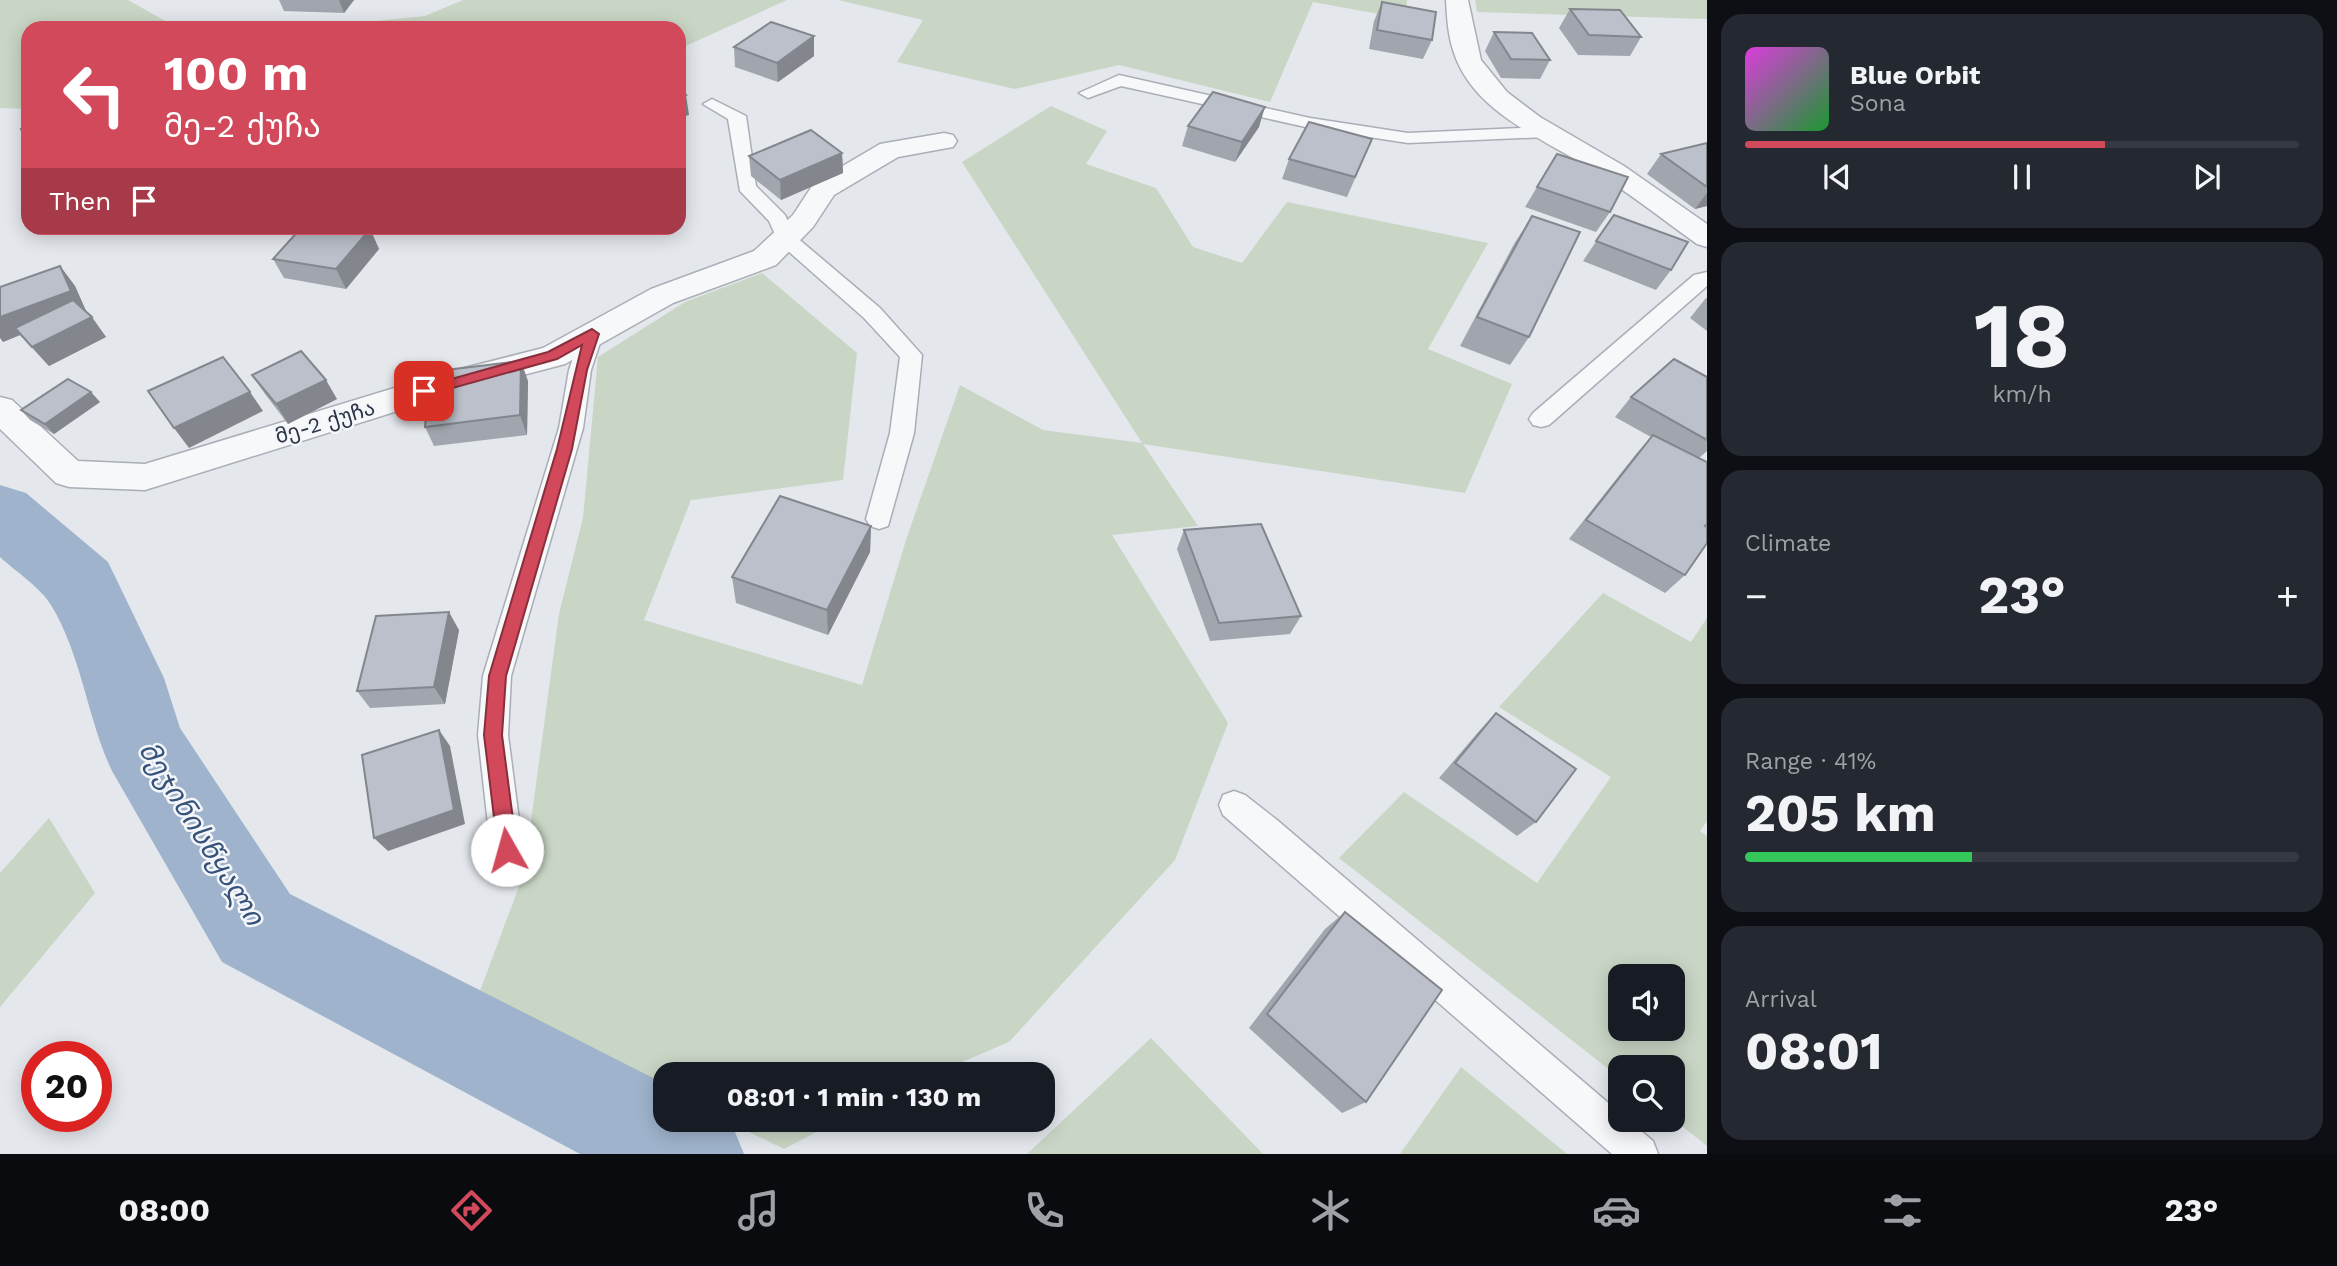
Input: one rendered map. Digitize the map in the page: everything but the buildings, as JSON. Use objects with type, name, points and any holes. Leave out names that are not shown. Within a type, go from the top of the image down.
[{"type":"street","points":[[1457,0],[1465,49],[1473,69],[1490,90],[1546,132],[1602,164],[1707,238]]},
{"type":"street","name":"მე-2 ქუჩა","points":[[0,410],[69,474],[145,477],[449,383],[552,356],[662,296],[765,258],[786,239],[824,189],[890,150],[944,141]]},
{"type":"lane","points":[[1088,93],[1119,80],[1310,123],[1408,138],[1546,132]]},
{"type":"lane","points":[[712,104],[737,116],[747,187],[778,219],[786,239],[872,313],[911,355],[902,433],[879,519]]},
{"type":"lane","points":[[1541,419],[1701,280],[1707,279]]},
{"type":"lane","points":[[507,850],[493,735],[497,676],[570,428],[580,370],[592,334]]},
{"type":"lane","points":[[1234,805],[1640,1154]]},
{"type":"green space","points":[[0,0],[128,0],[166,21],[21,21],[21,109],[0,108]]},
{"type":"green space","points":[[463,0],[787,0],[686,46],[686,21],[376,21],[425,16]]},
{"type":"green space","points":[[838,0],[1407,0],[1406,19],[1313,2],[1270,102],[1119,65],[1015,89],[897,62],[923,20]]},
{"type":"green space","points":[[1475,0],[1707,0],[1707,19],[1477,12]]},
{"type":"green space","points":[[1051,106],[1107,131],[1086,164],[1156,188],[1193,247],[1242,263],[1287,202],[1488,243],[1428,349],[1512,384],[1465,493],[1143,444],[1198,526],[1112,535],[1228,723],[1175,860],[1009,1042],[962,1062],[653,1062],[653,1085],[477,999],[524,873],[559,614],[583,518],[598,357],[685,302],[762,273],[857,353],[843,480],[691,500],[644,620],[862,685],[907,537],[960,385],[1043,430],[1142,443],[962,162]]},
{"type":"green space","points":[[1603,593],[1691,642],[1707,618],[1707,821],[1700,831],[1707,836],[1707,1146],[1685,1129],[1685,1055],[1608,1055],[1608,1069],[1339,858],[1404,792],[1537,883],[1611,777],[1499,707]]},
{"type":"green space","points":[[49,818],[95,893],[0,1007],[0,873]]},
{"type":"green space","points":[[1151,1038],[1263,1154],[1027,1154],[1051,1132],[1055,1132],[1055,1128]]},
{"type":"green space","points":[[1461,1067],[1567,1154],[1400,1154]]},
{"type":"green space","points":[[749,1132],[816,1132],[784,1149]]},
{"type":"waterway","name":"მეჯინისწყალი","points":[[0,513],[81,584],[123,678],[142,744],[256,928],[690,1154]]},
{"type":"route","points":[[424,391],[552,356],[592,334],[580,370],[565,449],[497,676],[493,735],[507,850]]}]
